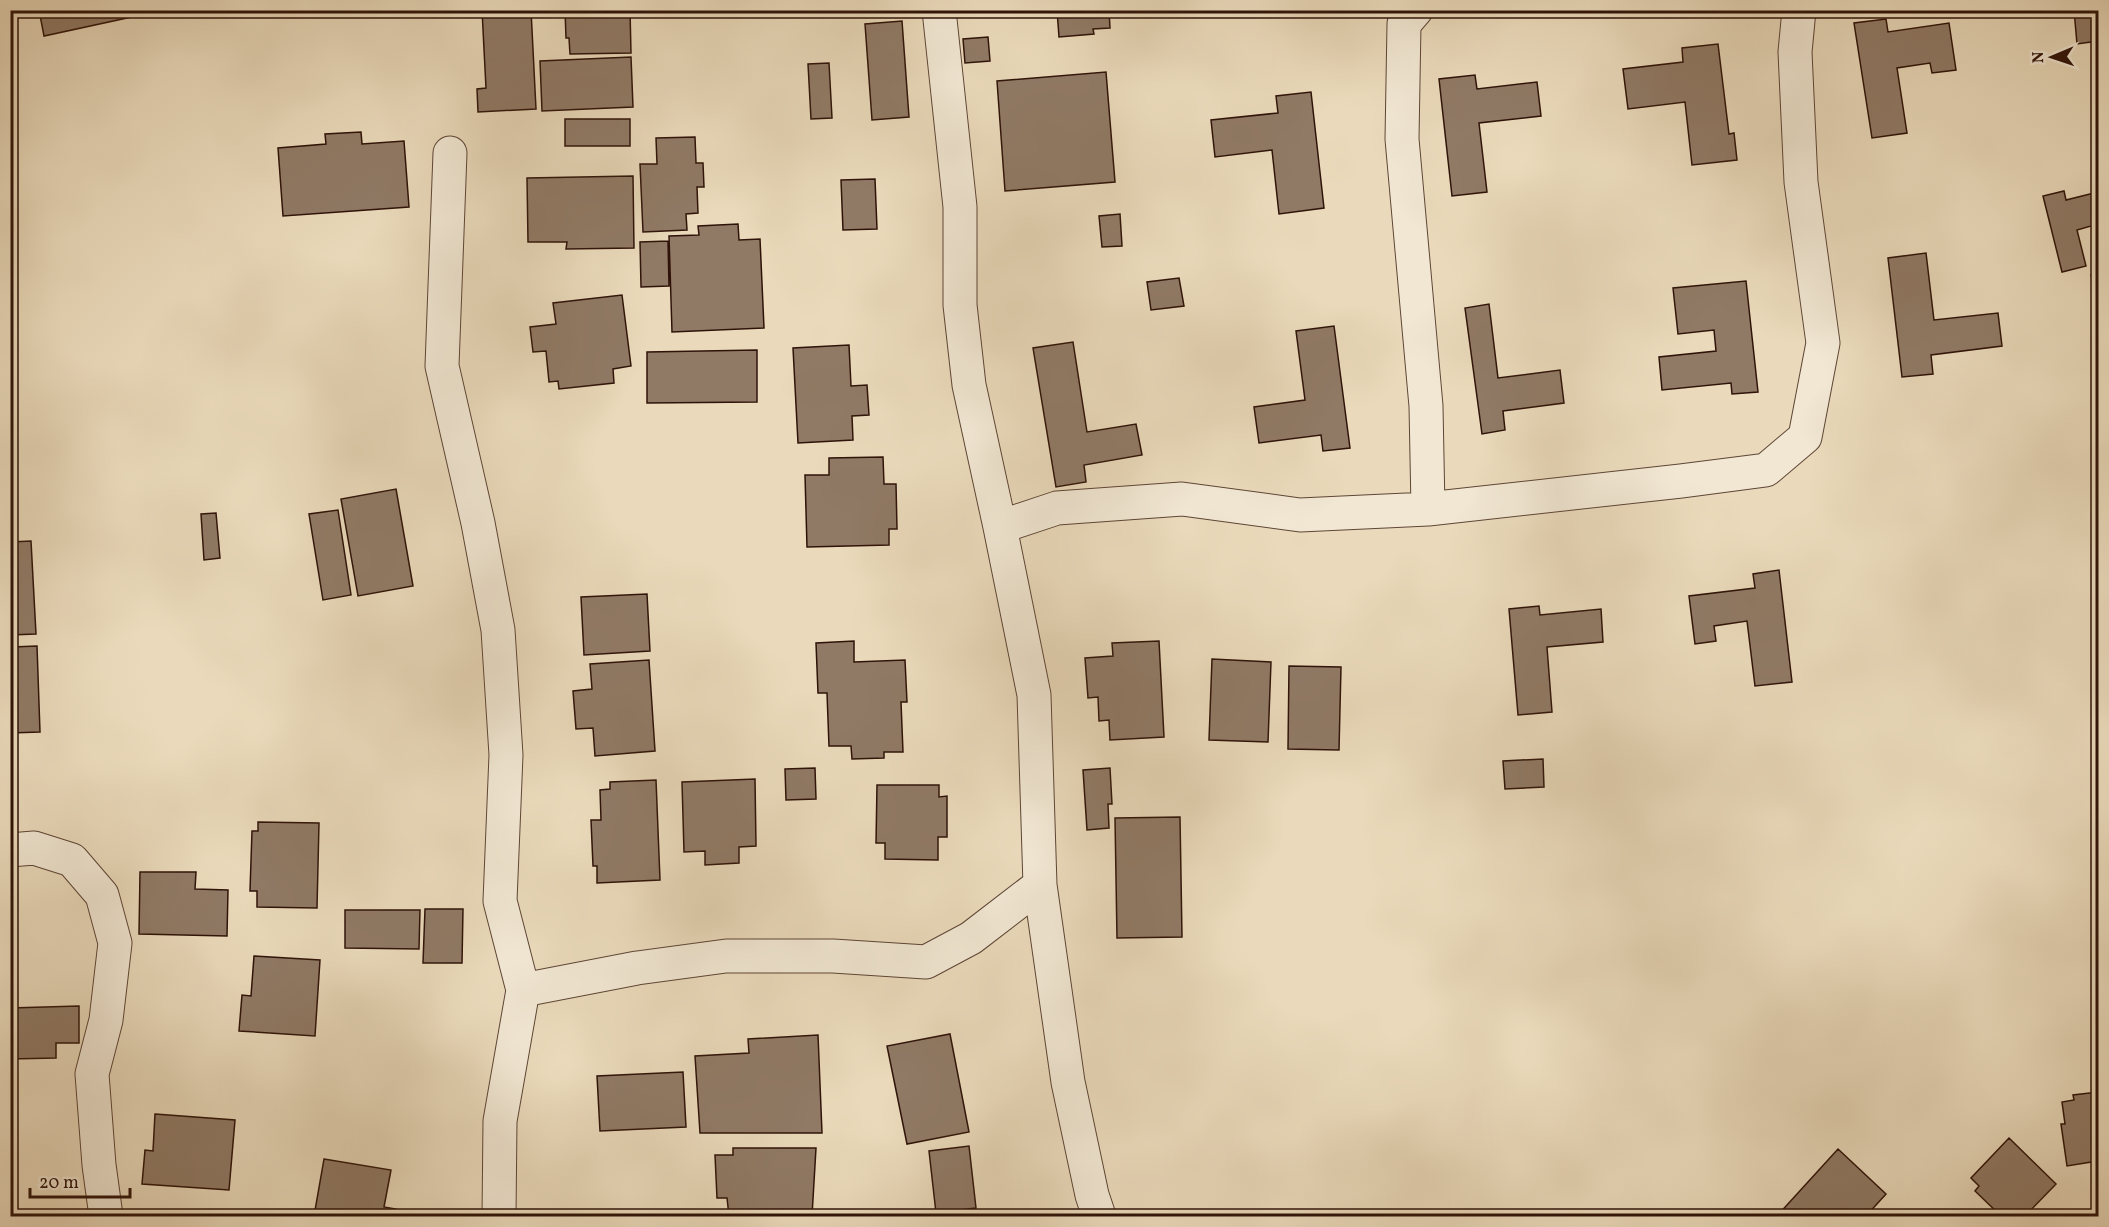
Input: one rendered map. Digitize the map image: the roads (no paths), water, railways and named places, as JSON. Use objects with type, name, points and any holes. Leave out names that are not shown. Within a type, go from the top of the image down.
[{"type":"street","points":[[939,10],[960,207],[960,305],[969,385],[1034,696],[1040,885],[1068,1082],[1092,1195],[1099,1216]]},
{"type":"street","points":[[1416,10],[1404,24],[1402,139],[1426,406],[1428,508]]},
{"type":"street","points":[[1000,527],[1058,508],[1182,499],[1300,515],[1428,508],[1681,482],[1766,470],[1805,437],[1823,343],[1801,182],[1795,52],[1799,10]]},
{"type":"street","points":[[450,153],[442,366],[478,524],[498,630],[506,755],[500,901],[523,990],[500,1121],[499,1216]]},
{"type":"street","points":[[10,850],[34,848],[72,860],[102,895],[115,943],[106,1020],[92,1074],[99,1165],[106,1216]]},
{"type":"street","points":[[523,990],[637,968],[726,956],[833,956],[926,962],[971,938],[1040,885]]}]
